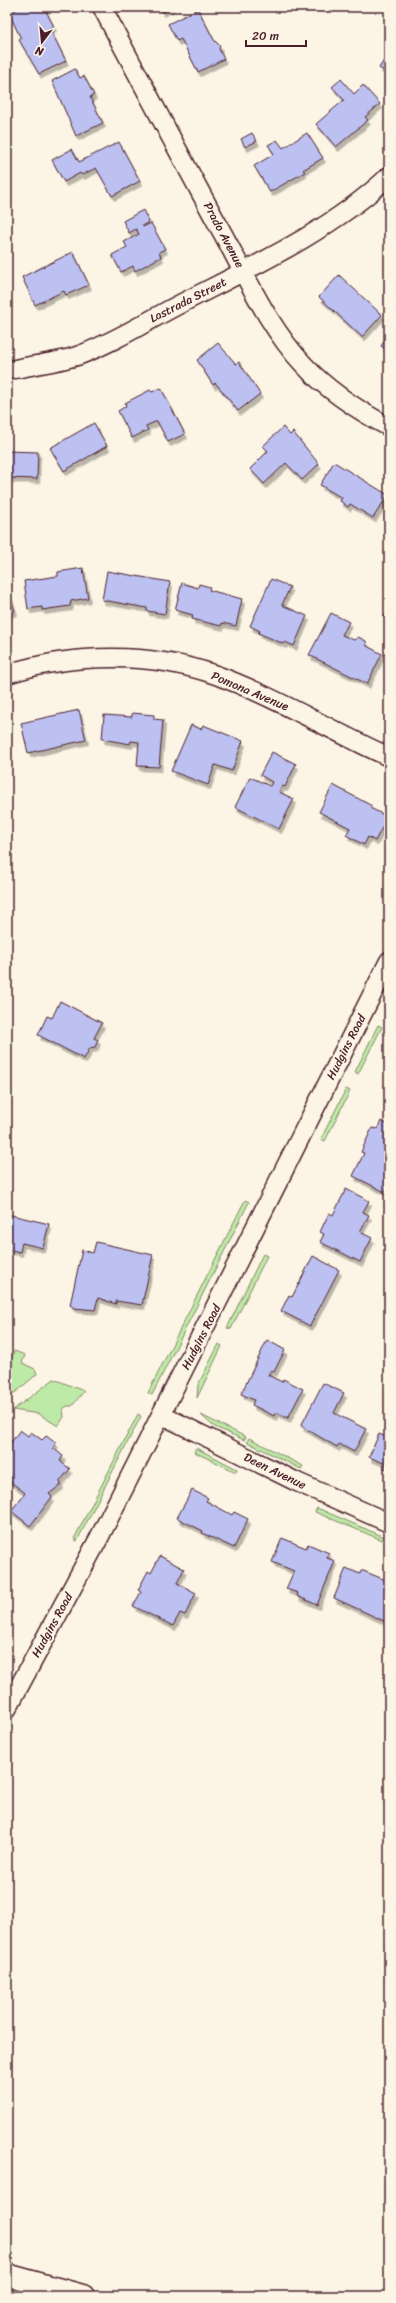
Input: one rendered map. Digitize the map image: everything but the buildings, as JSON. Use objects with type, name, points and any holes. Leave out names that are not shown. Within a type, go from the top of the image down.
[{"type":"main road","points":[[7,2275],[83,2296]]},
{"type":"street","name":"Prado Avenue","points":[[102,7],[243,271],[288,346],[304,365],[350,403],[389,427]]},
{"type":"street","name":"Lastrada Street","points":[[15,369],[78,355],[243,271],[348,211],[389,176]]},
{"type":"street","name":"Pomona Avenue","points":[[7,674],[31,666],[86,659],[118,658],[180,666],[216,675],[301,713],[389,757]]},
{"type":"street","name":"Hudgins Road","points":[[7,1709],[93,1551],[389,961]]},
{"type":"street","name":"Deen Avenue","points":[[162,1415],[297,1482],[389,1523]]},
{"type":"green space","points":[[378,1025],[382,1027],[358,1074],[355,1072]]},
{"type":"green space","points":[[346,1089],[350,1091],[325,1141],[321,1139]]},
{"type":"green space","points":[[245,1200],[249,1202],[152,1395],[148,1393]]},
{"type":"green space","points":[[263,1254],[267,1256],[231,1329],[227,1328]]},
{"type":"green space","points":[[219,1344],[222,1346],[197,1398],[198,1385]]},
{"type":"green space","points":[[14,1351],[25,1355],[22,1363],[35,1369],[37,1374],[16,1392],[7,1396],[7,1374]]},
{"type":"green space","points":[[54,1379],[84,1391],[72,1406],[67,1406],[63,1409],[64,1417],[58,1426],[39,1414],[13,1410]]},
{"type":"green space","points":[[138,1414],[141,1416],[77,1541],[74,1539]]},
{"type":"green space","points":[[201,1415],[246,1437],[244,1440],[213,1426]]},
{"type":"green space","points":[[249,1438],[303,1466],[301,1469],[247,1442]]},
{"type":"green space","points":[[196,1448],[237,1469],[236,1472],[194,1452]]},
{"type":"green space","points":[[317,1508],[389,1539],[389,1543],[315,1512]]}]
